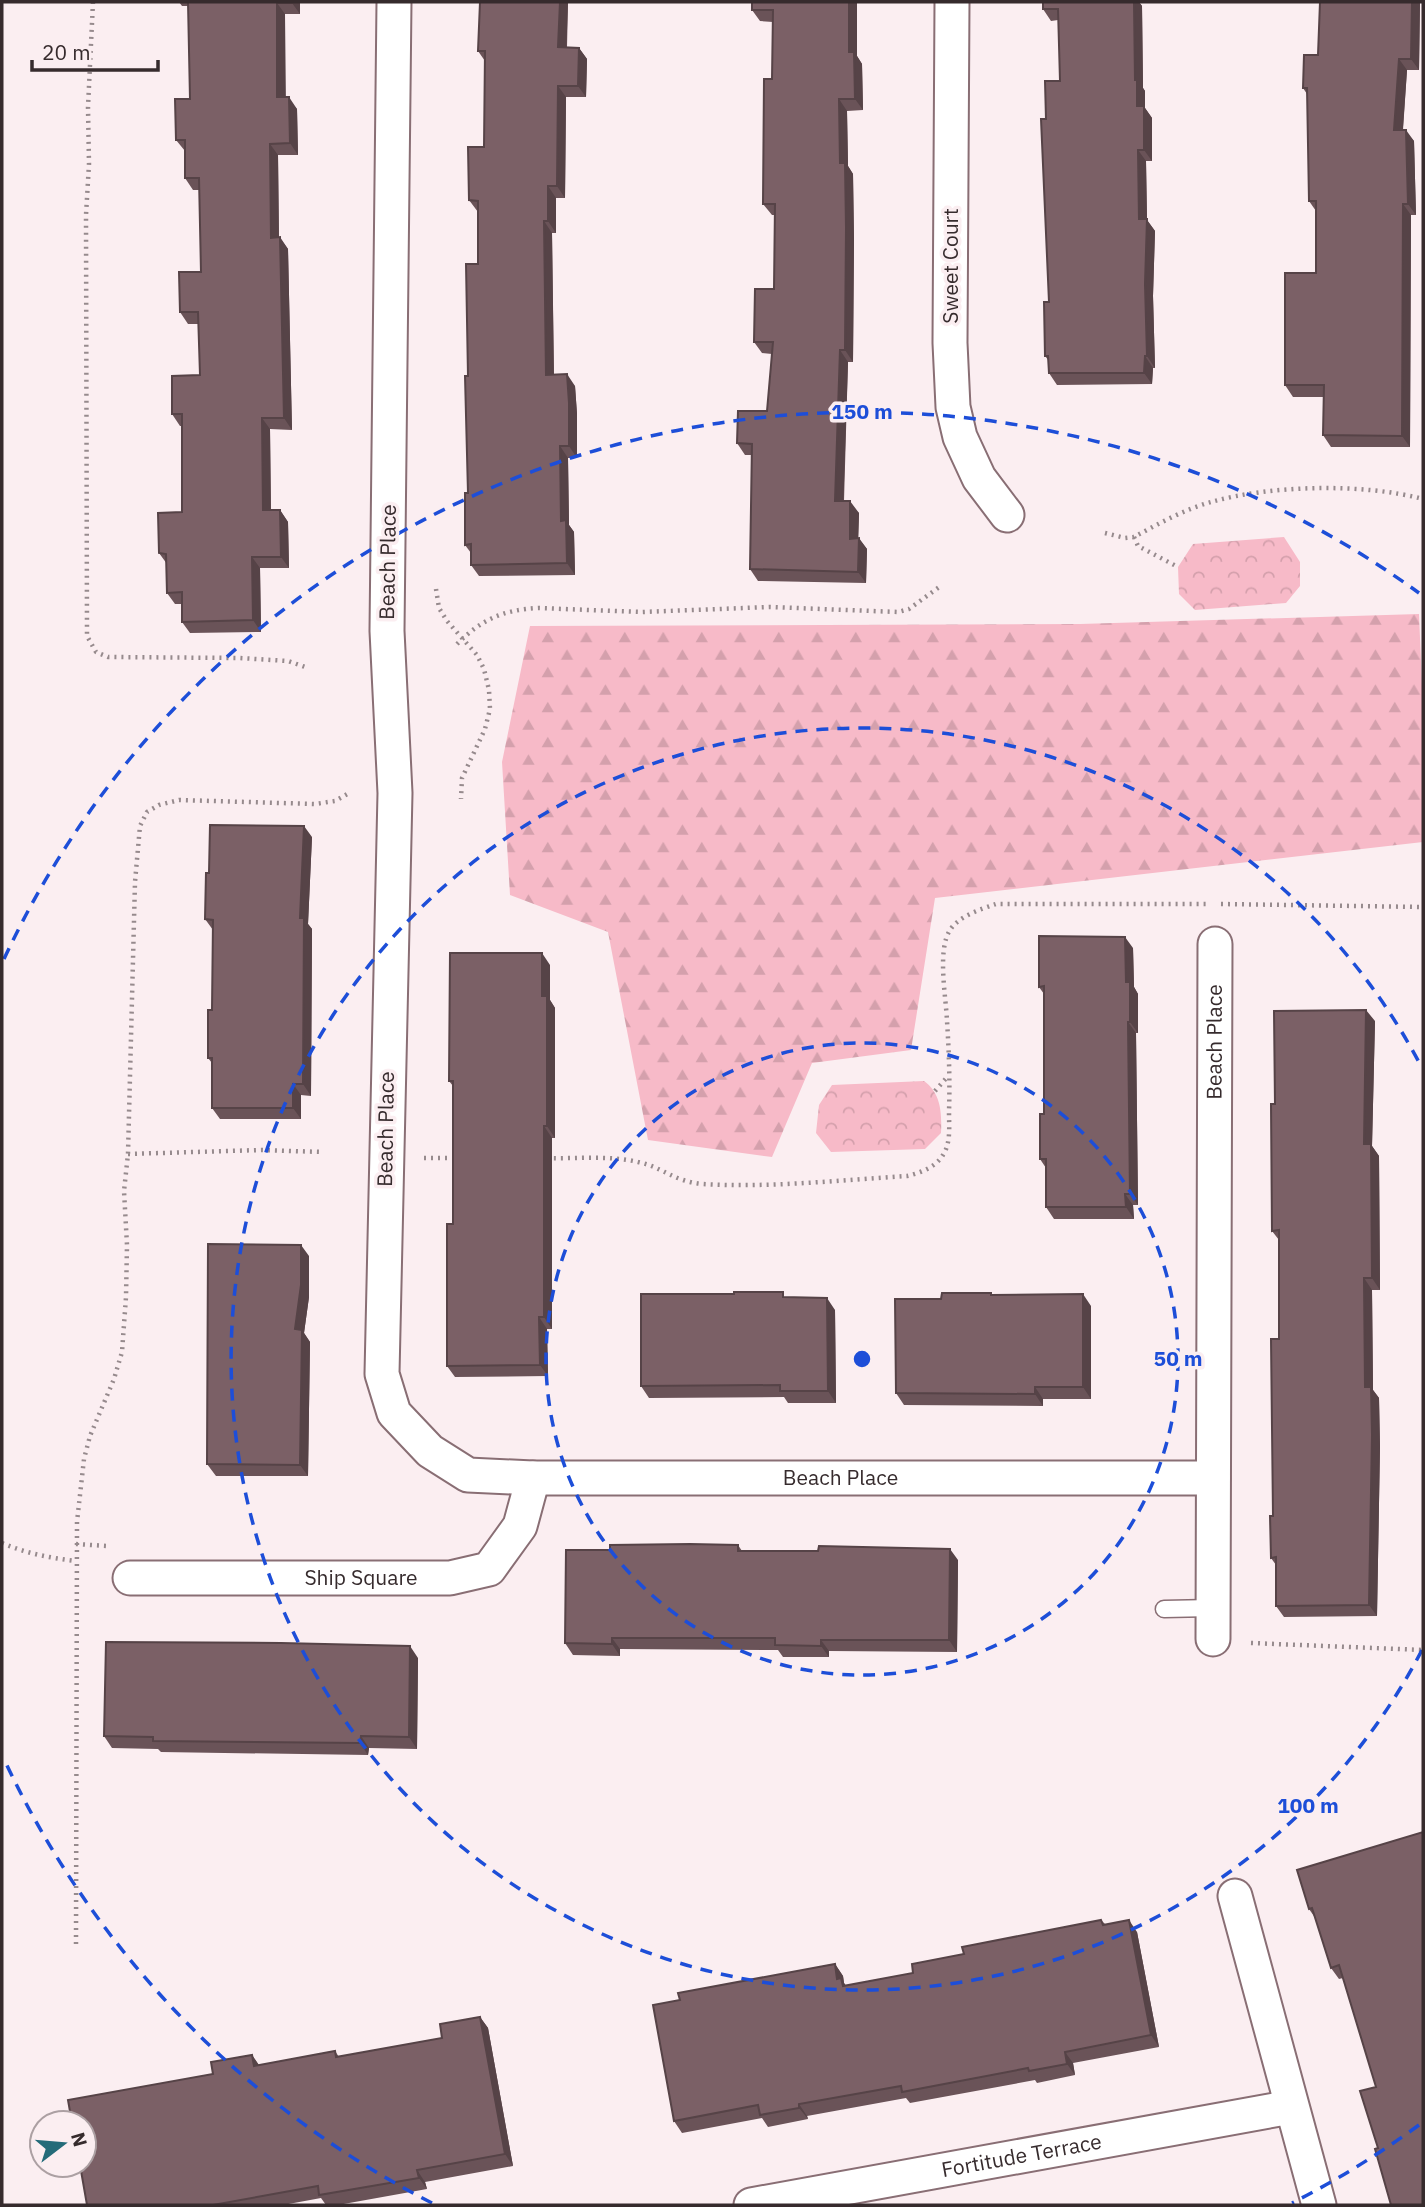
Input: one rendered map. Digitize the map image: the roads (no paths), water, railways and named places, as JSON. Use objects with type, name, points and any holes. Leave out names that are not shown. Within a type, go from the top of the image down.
[{"type":"street","name":"Beach Place","points":[[394,2],[387,631],[394,793],[382,1374],[394,1413],[430,1451],[468,1475],[533,1478],[1213,1478]]},
{"type":"street","name":"Sweet Court","points":[[952,2],[950,343],[953,407],[960,437],[979,478],[1007,515]]},
{"type":"street","name":"Beach Place","points":[[1215,944],[1213,1478],[1222,1630]]},
{"type":"street","name":"Ship Square","points":[[130,1578],[450,1578],[489,1569],[520,1526],[533,1478]]},
{"type":"street","points":[[1235,1896],[1319,2205]]},
{"type":"street","name":"Fortitude Terrace","points":[[751,2205],[1291,2106]]},
{"type":"lane","points":[[1164,1609],[1222,1630]]}]
